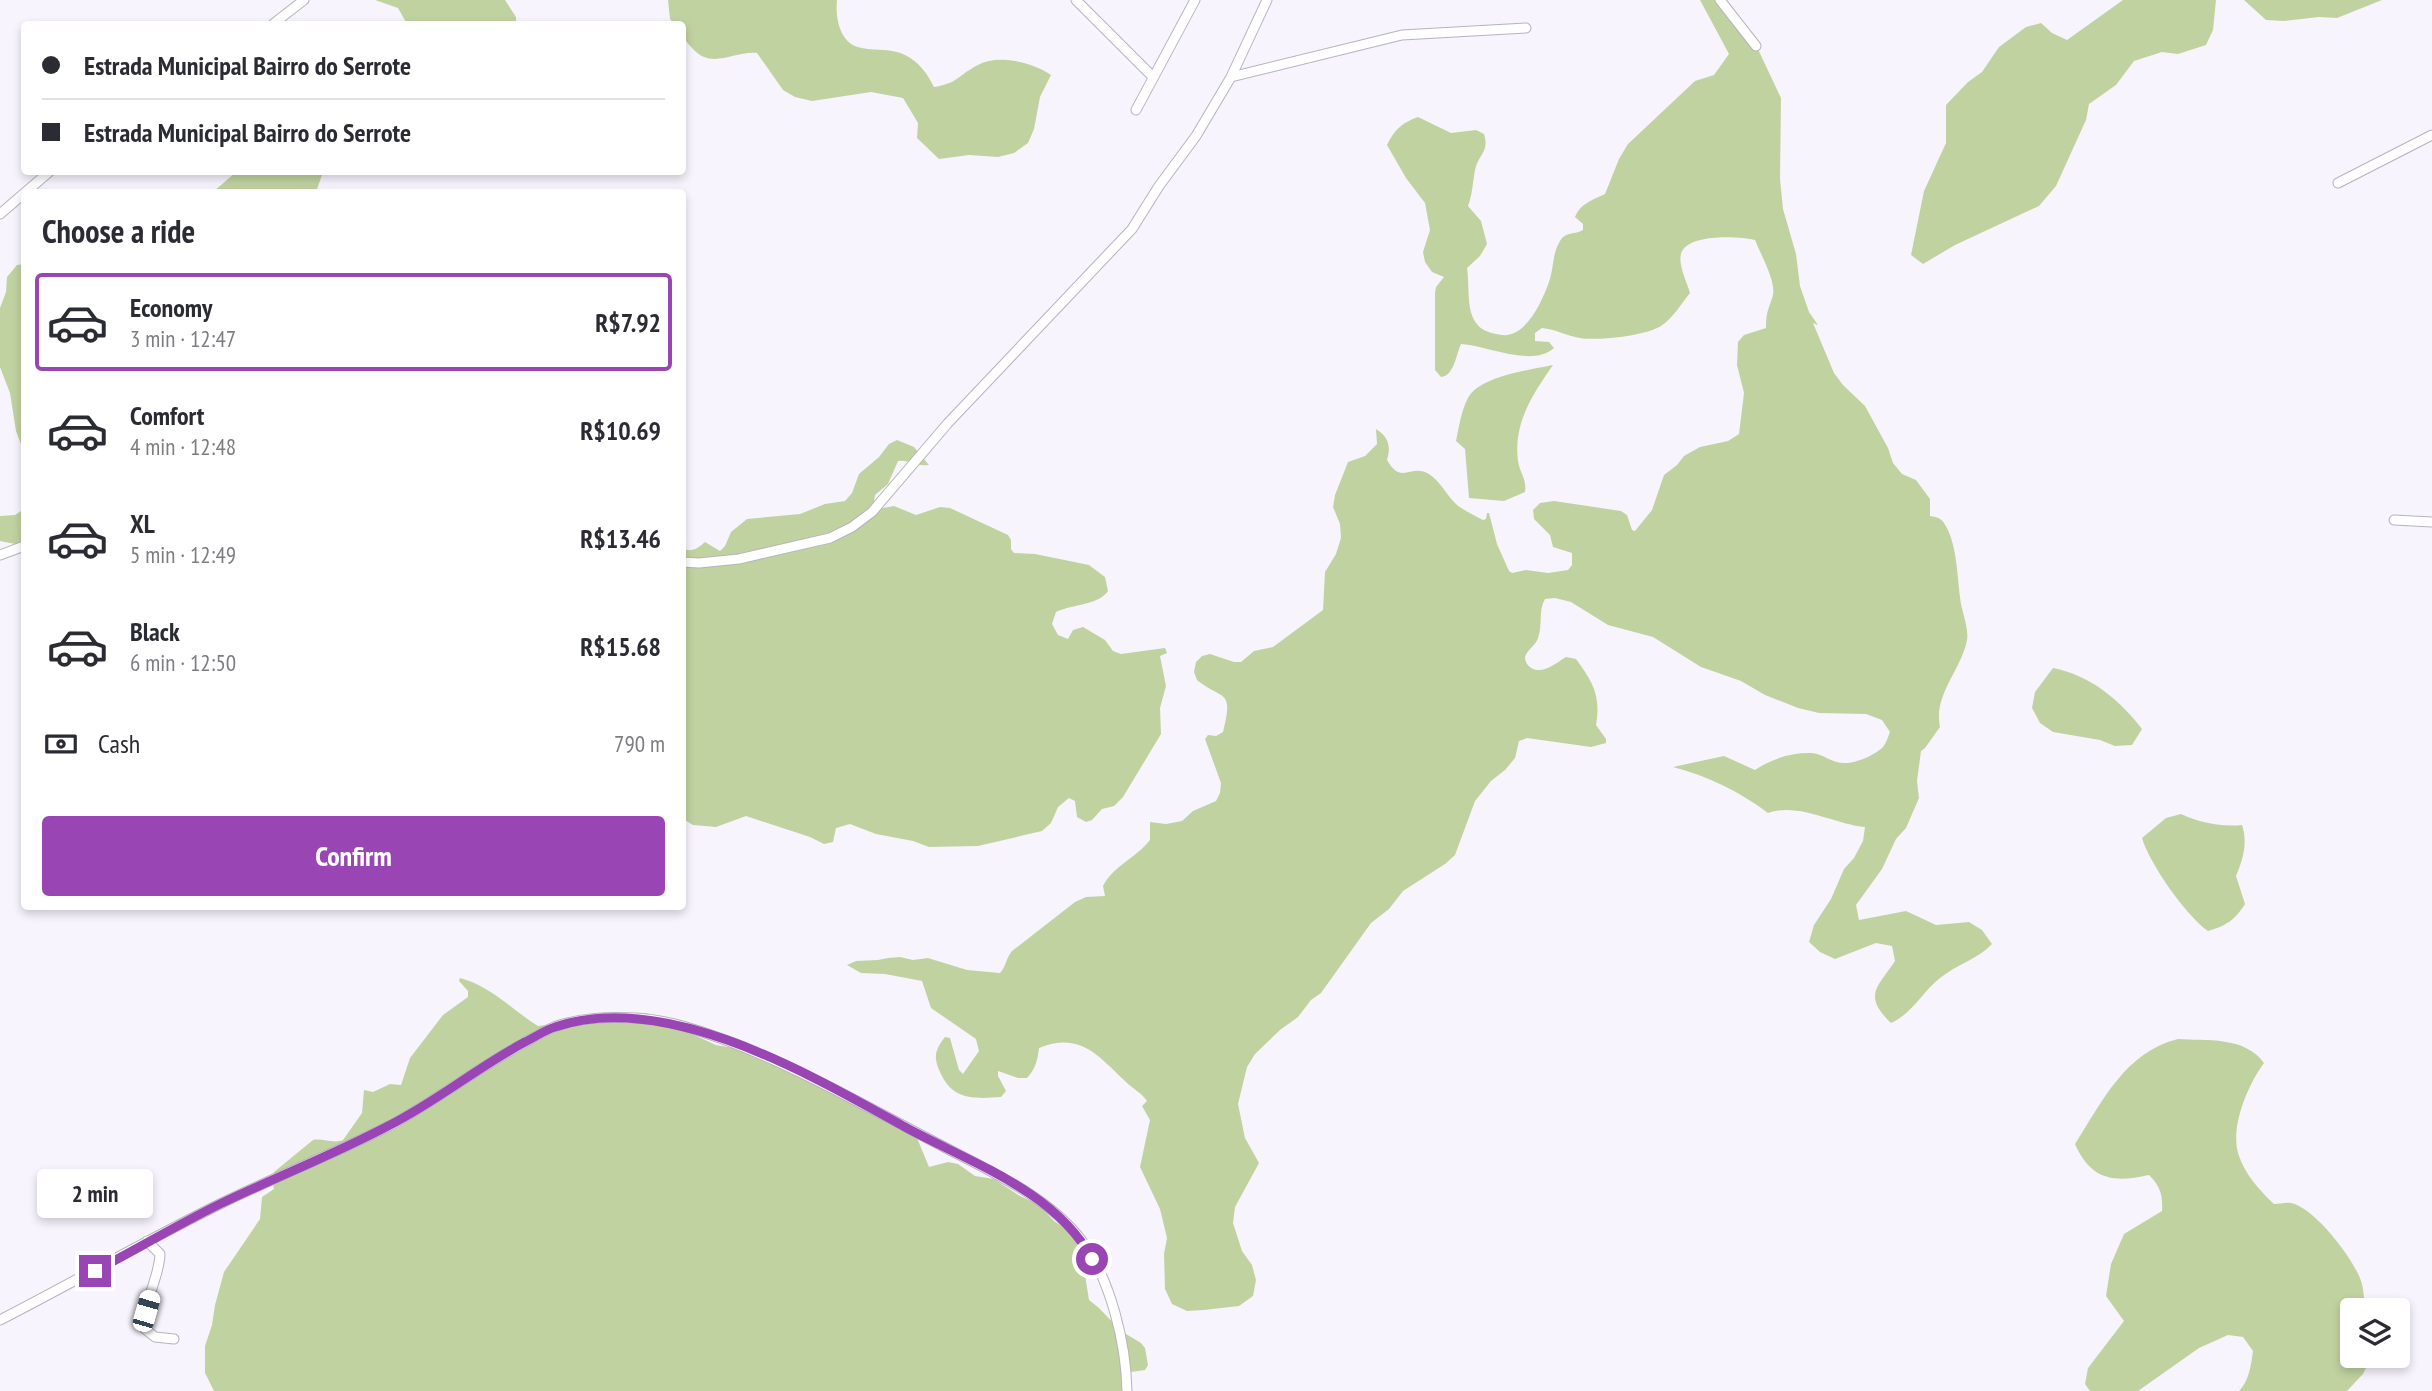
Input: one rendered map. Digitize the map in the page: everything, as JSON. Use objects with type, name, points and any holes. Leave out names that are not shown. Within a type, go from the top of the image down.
[{"type":"street","points":[[277,21],[304,0]]},
{"type":"street","points":[[1076,0],[1153,77]]},
{"type":"street","points":[[1136,110],[1195,0]]},
{"type":"street","points":[[686,562],[739,559],[830,538],[852,527],[872,512],[948,423],[1132,229],[1196,136],[1231,77],[1267,0]]},
{"type":"street","points":[[1720,0],[1756,46]]},
{"type":"street","points":[[1231,77],[1402,35],[1526,28]]},
{"type":"street","points":[[2337,183],[2432,135]]},
{"type":"street","points":[[29,189],[46,175]]},
{"type":"street","points":[[0,214],[21,196]]},
{"type":"street","points":[[2394,520],[2432,522]]},
{"type":"street","points":[[0,555],[21,547]]},
{"type":"street","points":[[0,1320],[219,1204],[391,1124],[552,1027],[605,1017],[661,1021],[704,1032],[810,1075],[989,1170],[1040,1203],[1082,1241],[1101,1277],[1118,1323],[1127,1372],[1127,1391]]},
{"type":"street","points":[[147,1241],[159,1254],[159,1263],[146,1311],[145,1329],[155,1337],[174,1339]]},
{"type":"green space","points":[[375,0],[505,0],[516,21],[405,21],[398,8]]},
{"type":"green space","points":[[668,0],[837,0],[840,30],[849,42],[862,48],[889,50],[905,55],[922,68],[934,87],[954,81],[978,65],[995,60],[1025,63],[1051,75],[1040,97],[1034,129],[1028,143],[1014,153],[998,157],[969,155],[939,159],[917,138],[918,123],[903,98],[871,92],[812,101],[795,97],[783,90],[757,53],[715,59],[700,55],[686,41],[686,21],[670,19]]},
{"type":"green space","points":[[1700,0],[1727,0],[1748,28],[1781,98],[1780,179],[1783,209],[1796,254],[1800,286],[1809,312],[1818,325],[1813,323],[1834,373],[1865,406],[1888,448],[1893,463],[1902,474],[1916,480],[1930,499],[1930,516],[1944,523],[1952,539],[1956,559],[1967,640],[1944,693],[1939,715],[1940,727],[1921,751],[1917,781],[1919,798],[1906,828],[1896,839],[1882,869],[1856,905],[1859,920],[1906,911],[1936,925],[1969,922],[1982,930],[1992,944],[1940,978],[1905,1014],[1891,1023],[1882,1013],[1875,998],[1879,985],[1895,961],[1892,946],[1876,943],[1835,959],[1820,952],[1809,942],[1814,925],[1831,899],[1844,869],[1863,841],[1865,827],[1791,810],[1768,813],[1723,786],[1673,767],[1724,756],[1755,770],[1782,757],[1804,753],[1816,754],[1839,763],[1853,762],[1870,756],[1883,747],[1890,732],[1882,720],[1866,714],[1819,713],[1798,708],[1765,695],[1741,681],[1701,667],[1653,637],[1608,625],[1571,602],[1555,598],[1545,599],[1538,638],[1526,654],[1526,661],[1530,667],[1539,670],[1548,668],[1566,657],[1576,659],[1594,690],[1596,725],[1606,743],[1591,747],[1527,738],[1519,741],[1515,758],[1475,801],[1455,855],[1403,891],[1389,909],[1371,923],[1321,993],[1255,1054],[1247,1067],[1238,1104],[1245,1138],[1259,1163],[1235,1207],[1233,1223],[1242,1251],[1252,1265],[1256,1280],[1253,1296],[1239,1306],[1187,1311],[1172,1304],[1165,1289],[1164,1254],[1167,1238],[1160,1209],[1140,1167],[1150,1120],[1142,1106],[1147,1101],[1143,1096],[1088,1049],[1067,1043],[1039,1048],[1036,1064],[1027,1078],[1018,1078],[998,1071],[1006,1091],[1001,1097],[981,1098],[957,1093],[940,1072],[936,1062],[937,1050],[945,1037],[950,1038],[959,1070],[963,1074],[979,1051],[976,1039],[931,1008],[922,981],[885,974],[861,973],[847,965],[856,961],[888,958],[928,958],[967,970],[1000,973],[1012,951],[1075,902],[1086,897],[1105,896],[1103,886],[1108,879],[1150,840],[1150,822],[1166,824],[1182,821],[1193,811],[1216,801],[1221,783],[1205,739],[1208,735],[1216,736],[1223,732],[1227,708],[1224,697],[1197,680],[1194,672],[1196,662],[1202,656],[1210,654],[1241,662],[1254,651],[1273,647],[1323,610],[1325,572],[1336,554],[1341,538],[1340,524],[1333,507],[1335,495],[1348,462],[1365,456],[1377,444],[1376,429],[1386,439],[1389,447],[1387,460],[1397,472],[1423,471],[1436,480],[1461,508],[1483,520],[1489,513],[1497,544],[1512,573],[1526,570],[1548,573],[1568,570],[1572,565],[1572,553],[1553,547],[1550,535],[1534,519],[1533,510],[1540,503],[1554,501],[1621,511],[1627,515],[1632,530],[1635,531],[1652,510],[1664,475],[1684,456],[1700,447],[1728,441],[1739,434],[1744,393],[1737,365],[1738,342],[1744,335],[1766,328],[1773,295],[1770,275],[1755,240],[1703,239],[1685,247],[1681,254],[1681,263],[1690,293],[1669,319],[1654,330],[1621,337],[1588,339],[1542,328],[1535,333],[1535,341],[1549,342],[1554,348],[1545,354],[1534,356],[1521,356],[1461,344],[1452,369],[1441,377],[1435,370],[1435,293],[1444,277],[1432,272],[1425,262],[1423,252],[1430,230],[1425,203],[1406,178],[1387,145],[1400,127],[1418,117],[1451,133],[1476,130],[1484,134],[1485,148],[1476,166],[1468,206],[1481,221],[1487,244],[1480,256],[1467,268],[1470,308],[1478,325],[1485,331],[1504,335],[1515,333],[1528,322],[1543,297],[1560,241],[1565,236],[1583,230],[1583,224],[1575,217],[1577,213],[1587,203],[1605,194],[1628,144],[1695,81],[1714,75],[1729,54]]},
{"type":"green space","points":[[2123,0],[2216,0],[2213,30],[2206,45],[2178,54],[2162,52],[2134,61],[2116,85],[2089,104],[2086,120],[2056,186],[2039,206],[1955,245],[1923,264],[1911,255],[1924,191],[1946,143],[1946,105],[1982,72],[1999,47],[2026,27],[2041,23],[2052,33],[2067,40]]},
{"type":"green space","points":[[2244,0],[2382,0],[2337,18],[2284,21],[2266,20]]},
{"type":"green space","points":[[233,175],[322,175],[317,189],[216,189]]},
{"type":"green space","points":[[21,264],[21,444],[16,431],[10,393],[0,367],[0,308],[6,292],[7,277],[17,265]]},
{"type":"green space","points":[[1553,365],[1526,410],[1519,434],[1518,461],[1525,492],[1504,501],[1469,498],[1465,449],[1456,441],[1468,398],[1474,390],[1494,379]]},
{"type":"green space","points":[[897,440],[914,447],[929,465],[898,461],[888,484],[875,495],[874,502],[878,509],[894,506],[916,515],[940,507],[950,508],[1008,535],[1014,553],[1035,554],[1089,565],[1105,577],[1108,591],[1104,596],[1056,612],[1052,624],[1058,635],[1068,639],[1073,630],[1083,627],[1105,640],[1113,651],[1121,654],[1165,648],[1167,653],[1160,656],[1166,686],[1160,708],[1161,734],[1123,797],[1114,806],[1102,809],[1092,820],[1086,822],[1077,817],[1075,801],[1069,798],[1058,807],[1051,823],[1042,831],[978,846],[929,847],[876,834],[850,824],[836,828],[833,842],[824,844],[746,816],[716,827],[693,825],[686,821],[686,549],[695,549],[705,542],[720,551],[731,532],[747,519],[800,514],[825,504],[845,501],[852,493],[859,474],[879,457],[889,444]]},
{"type":"green space","points":[[21,511],[21,542],[15,544],[0,541],[0,516],[15,515]]},
{"type":"green space","points":[[2053,668],[2067,671],[2092,683],[2124,708],[2142,729],[2132,745],[2115,746],[2100,740],[2053,732],[2040,723],[2032,708],[2035,692]]},
{"type":"green space","points":[[2181,814],[2211,824],[2242,825],[2244,832],[2244,851],[2236,876],[2245,904],[2230,922],[2208,931],[2170,889],[2152,861],[2142,838],[2166,818]]},
{"type":"green space","points":[[460,978],[491,992],[538,1026],[646,1013],[716,1045],[745,1050],[755,1058],[773,1056],[789,1061],[915,1133],[929,1167],[948,1162],[958,1164],[975,1176],[994,1179],[1039,1205],[1054,1221],[1080,1238],[1075,1253],[1085,1275],[1089,1300],[1121,1331],[1141,1343],[1145,1348],[1148,1365],[1145,1370],[1126,1375],[1126,1391],[214,1391],[205,1373],[205,1346],[224,1272],[260,1219],[262,1197],[274,1189],[274,1172],[313,1140],[343,1140],[362,1113],[364,1090],[373,1092],[390,1084],[401,1085],[410,1058],[443,1015],[468,997],[468,991],[459,981]]},
{"type":"green space","points":[[2178,1039],[2213,1040],[2246,1048],[2264,1063],[2246,1095],[2238,1120],[2236,1133],[2239,1156],[2253,1182],[2274,1204],[2289,1203],[2300,1207],[2322,1224],[2343,1249],[2358,1274],[2364,1298],[2340,1298],[2340,1368],[2366,1368],[2347,1391],[2239,1391],[2247,1378],[2253,1351],[2243,1337],[2228,1335],[2199,1348],[2138,1391],[2090,1391],[2085,1384],[2088,1368],[2124,1321],[2106,1296],[2111,1264],[2124,1234],[2162,1211],[2162,1205],[2158,1187],[2149,1175],[2124,1179],[2104,1176],[2088,1165],[2075,1144],[2105,1096],[2129,1067],[2159,1046]]},
{"type":"route","points":[[95,1271],[219,1204],[391,1124],[552,1027],[605,1017],[640,1018],[704,1032],[810,1075],[989,1170],[1030,1195],[1082,1241],[1092,1259]]}]
